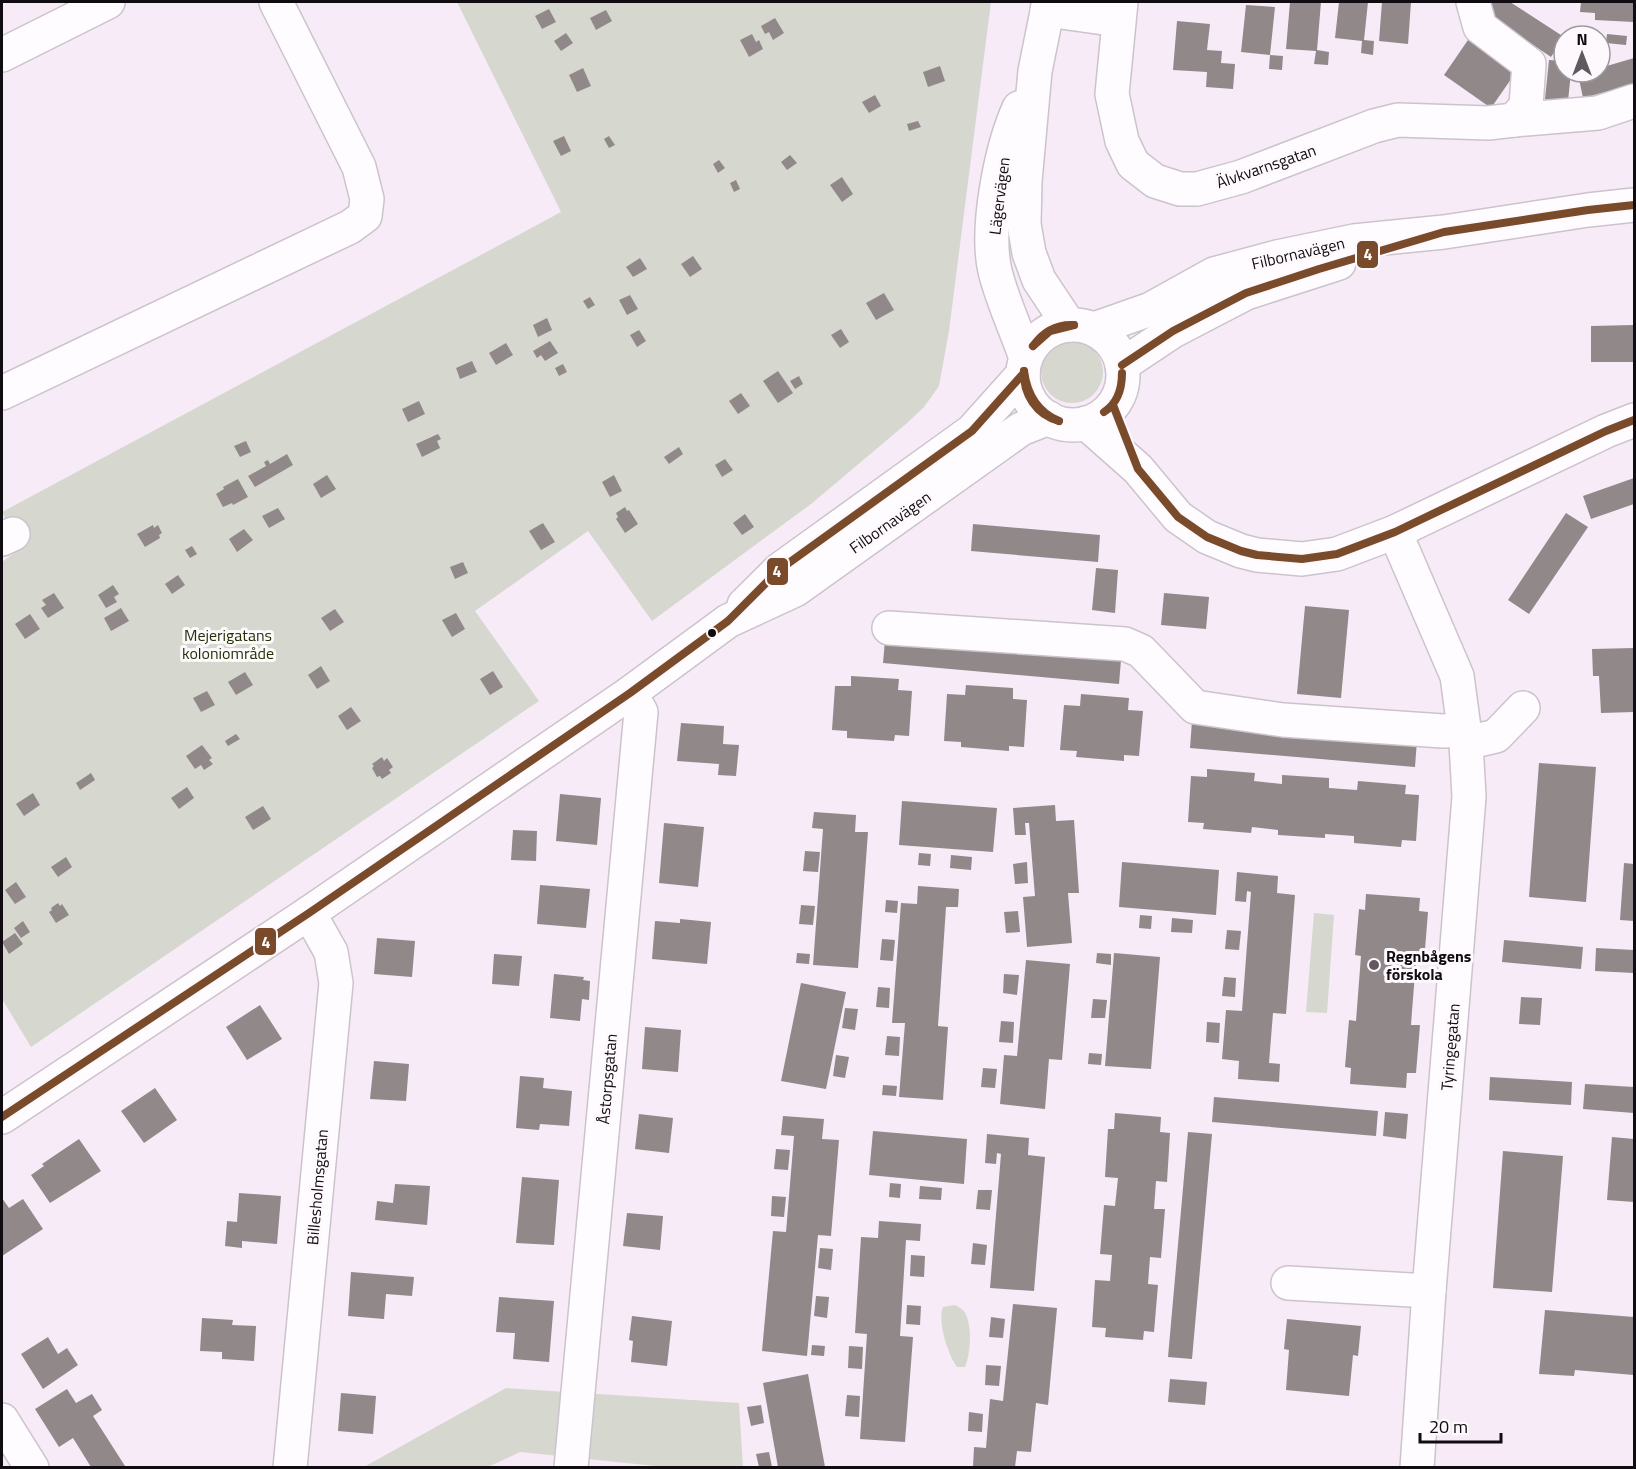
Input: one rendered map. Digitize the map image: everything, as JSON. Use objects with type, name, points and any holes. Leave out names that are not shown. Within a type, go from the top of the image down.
[{"type":"street","points":[[2,55],[108,2]]},
{"type":"street","points":[[2,393],[350,226],[364,216],[367,199],[359,167],[276,2]]},
{"type":"street","points":[[1473,2],[1480,27],[1529,64],[1526,106],[1514,120]]},
{"type":"street","name":"Älvkvarnsgatan","points":[[1048,6],[1120,10],[1112,94],[1122,141],[1133,164],[1155,181],[1180,189],[1197,189],[1241,177],[1374,126],[1398,120],[1488,123],[1598,113],[1635,101]]},
{"type":"street","name":"Lägervägen","points":[[1048,6],[1035,71],[1025,181],[1024,224],[1029,253],[1039,280],[1082,327]]},
{"type":"street","name":"Lägervägen","points":[[1025,366],[994,269],[992,225],[998,180],[1010,127],[1035,71]]},
{"type":"street","name":"Filbornavägen","points":[[1082,327],[1151,309],[1214,274],[1277,256],[1353,241],[1444,232],[1635,205]]},
{"type":"street","name":"Filbornavägen","points":[[1122,365],[1173,331],[1246,293],[1444,232]]},
{"type":"street","points":[[1082,327],[1107,338],[1117,350],[1122,365],[1121,386],[1113,405],[1101,416],[1086,423],[1073,424],[1048,418],[1030,399],[1026,391],[1025,366],[1030,349],[1051,330],[1082,327]]},
{"type":"street","name":"Filbornavägen","points":[[4,1111],[309,912],[630,693],[728,621],[779,570],[972,431],[1025,366]]},
{"type":"street","points":[[1113,405],[1138,470]]},
{"type":"street","name":"Filbornavägen","points":[[728,621],[795,590],[1021,429],[1048,418]]},
{"type":"street","points":[[1086,423],[1138,470],[1178,517],[1207,537],[1241,551],[1277,558],[1337,554],[1395,532],[1585,441],[1635,420]]},
{"type":"street","name":"Tyringegatan","points":[[1395,532],[1457,675],[1465,736],[1469,797],[1417,1467]]},
{"type":"street","points":[[889,628],[1125,644],[1141,651],[1195,707],[1283,720],[1443,731],[1465,736],[1496,736],[1523,708]]},
{"type":"street","name":"Åstorpsgatan","points":[[571,1467],[641,712],[630,693]]},
{"type":"street","name":"Billesholmsgatan","points":[[290,1467],[336,983],[331,952],[309,912]]},
{"type":"street","points":[[1288,1283],[1429,1291]]},
{"type":"street","points":[[2,1420],[32,1467]]},
{"type":"green space","name":"Mejerigatans koloniområde","points":[[457,2],[991,2],[949,331],[939,386],[924,407],[906,424],[811,504],[652,621],[588,531],[475,611],[539,701],[31,1047],[2,999],[2,562],[21,548],[2,512],[561,212]]},
{"type":"green space","points":[[1072,341],[1094,350],[1103,372],[1094,394],[1072,403],[1050,394],[1041,372],[1050,350]]},
{"type":"green space","points":[[1314,913],[1334,915],[1327,1013],[1306,1012]]},
{"type":"green space","points":[[955,1305],[963,1310],[970,1329],[970,1346],[965,1367],[957,1367],[942,1329],[943,1307]]},
{"type":"green space","points":[[506,1388],[739,1403],[743,1467],[665,1467],[520,1452],[488,1467],[362,1468]]},
{"type":"building","points":[[1290,2],[1321,2],[1317,50],[1329,52],[1328,65],[1314,64],[1316,51],[1286,49]]},
{"type":"building","points":[[1339,2],[1368,2],[1364,40],[1374,41],[1373,55],[1361,53],[1362,41],[1335,38]]},
{"type":"building","points":[[1382,2],[1411,2],[1408,44],[1379,41]]},
{"type":"building","points":[[1491,2],[1510,2],[1552,29],[1551,57],[1484,12]]},
{"type":"building","points":[[1581,2],[1634,2],[1634,22],[1595,20],[1595,13],[1580,12]]},
{"type":"building","points":[[1246,5],[1275,7],[1270,55],[1241,52]]},
{"type":"building","points":[[549,9],[556,22],[542,29],[535,16]]},
{"type":"building","points":[[606,10],[612,21],[596,30],[590,18]]},
{"type":"building","points":[[775,18],[784,33],[773,40],[769,32],[765,34],[761,26]]},
{"type":"building","points":[[1177,21],[1210,24],[1207,50],[1222,51],[1221,63],[1235,64],[1233,89],[1206,87],[1207,72],[1173,70]]},
{"type":"building","points":[[566,33],[573,43],[561,51],[554,41]]},
{"type":"building","points":[[752,34],[756,42],[759,40],[763,49],[749,57],[740,40]]},
{"type":"building","points":[[1612,34],[1627,36],[1626,45],[1612,44]]},
{"type":"building","points":[[1468,40],[1516,72],[1491,108],[1444,75]]},
{"type":"building","points":[[1270,55],[1283,56],[1282,70],[1269,69]]},
{"type":"building","points":[[1634,58],[1634,84],[1583,98],[1580,84],[1612,84],[1612,64]]},
{"type":"building","points":[[1549,60],[1552,60],[1552,84],[1570,84],[1568,101],[1545,99]]},
{"type":"building","points":[[940,66],[945,81],[928,87],[923,72]]},
{"type":"building","points":[[583,68],[591,86],[577,92],[569,75]]},
{"type":"building","points":[[875,95],[881,106],[869,113],[862,102]]},
{"type":"building","points":[[918,121],[921,127],[909,131],[907,124]]},
{"type":"building","points":[[564,136],[571,151],[561,156],[553,141]]},
{"type":"building","points":[[609,136],[615,145],[609,148],[604,139]]},
{"type":"building","points":[[790,155],[797,163],[787,170],[781,162]]},
{"type":"building","points":[[719,160],[725,168],[718,173],[713,164]]},
{"type":"building","points":[[842,177],[853,194],[842,202],[830,185]]},
{"type":"building","points":[[736,180],[740,189],[734,192],[730,183]]},
{"type":"building","points":[[693,256],[702,269],[690,277],[681,264]]},
{"type":"building","points":[[640,258],[647,269],[633,277],[626,267]]},
{"type":"building","points":[[884,293],[894,310],[876,320],[866,303]]},
{"type":"building","points":[[630,295],[638,309],[627,315],[619,300]]},
{"type":"building","points":[[590,297],[595,305],[588,309],[583,301]]},
{"type":"building","points":[[547,318],[552,330],[538,337],[533,325]]},
{"type":"building","points":[[1634,325],[1634,362],[1591,362],[1591,326]]},
{"type":"building","points":[[841,329],[849,342],[840,348],[831,335]]},
{"type":"building","points":[[639,330],[646,341],[637,347],[630,335]]},
{"type":"building","points":[[550,341],[558,353],[545,361],[541,355],[537,358],[533,351]]},
{"type":"building","points":[[506,343],[513,355],[496,365],[489,353]]},
{"type":"building","points":[[472,361],[477,372],[460,379],[456,368]]},
{"type":"building","points":[[563,364],[567,372],[559,376],[555,368]]},
{"type":"building","points":[[778,371],[793,393],[778,403],[763,381]]},
{"type":"building","points":[[799,376],[803,384],[795,389],[790,381]]},
{"type":"building","points":[[741,393],[750,406],[738,414],[729,401]]},
{"type":"building","points":[[419,401],[425,414],[408,422],[402,409]]},
{"type":"building","points":[[438,434],[441,439],[437,441],[440,448],[422,457],[416,444]]},
{"type":"building","points":[[246,441],[251,452],[240,457],[234,446]]},
{"type":"building","points":[[679,447],[683,454],[669,464],[664,457]]},
{"type":"building","points":[[287,454],[293,465],[255,487],[248,476],[266,466],[264,462],[268,460],[270,464]]},
{"type":"building","points":[[725,459],[733,470],[722,477],[715,465]]},
{"type":"building","points":[[327,475],[336,489],[321,498],[313,484]]},
{"type":"building","points":[[614,475],[622,491],[610,497],[602,482]]},
{"type":"building","points":[[1634,478],[1634,504],[1591,519],[1583,496]]},
{"type":"building","points":[[238,479],[248,497],[233,505],[232,503],[223,507],[216,494],[224,489],[223,487]]},
{"type":"building","points":[[625,507],[638,524],[625,533],[616,519],[618,517],[616,513]]},
{"type":"building","points":[[278,508],[285,519],[269,528],[262,516]]},
{"type":"building","points":[[1566,513],[1588,527],[1529,614],[1508,600]]},
{"type":"building","points":[[745,514],[754,527],[742,535],[733,523]]},
{"type":"building","points":[[543,523],[555,542],[541,550],[529,531]]},
{"type":"building","points":[[973,524],[1100,535],[1098,562],[971,551]]},
{"type":"building","points":[[153,525],[154,528],[158,525],[162,533],[159,535],[160,538],[145,547],[137,534]]},
{"type":"building","points":[[244,529],[253,540],[237,552],[229,539]]},
{"type":"building","points":[[192,546],[197,554],[190,558],[185,550]]},
{"type":"building","points":[[463,562],[468,573],[455,579],[450,567]]},
{"type":"building","points":[[1096,568],[1118,570],[1115,613],[1092,610]]},
{"type":"building","points":[[178,575],[185,585],[172,594],[165,584]]},
{"type":"building","points":[[113,585],[119,594],[114,597],[117,602],[106,608],[98,595]]},
{"type":"building","points":[[54,593],[64,608],[48,618],[41,608],[46,605],[42,600]]},
{"type":"building","points":[[1164,593],[1209,597],[1206,629],[1161,625]]},
{"type":"building","points":[[1305,606],[1349,610],[1341,698],[1297,694]]},
{"type":"building","points":[[121,608],[129,621],[111,631],[104,618]]},
{"type":"building","points":[[335,609],[344,622],[330,631],[321,618]]},
{"type":"building","points":[[456,613],[465,629],[452,637],[442,620]]},
{"type":"building","points":[[30,614],[40,629],[25,639],[15,624]]},
{"type":"building","points":[[885,640],[1121,660],[1119,684],[883,663]]},
{"type":"building","points":[[1634,648],[1634,712],[1601,713],[1599,676],[1593,676],[1592,649]]},
{"type":"building","points":[[321,666],[330,681],[317,689],[308,675]]},
{"type":"building","points":[[493,671],[503,687],[490,695],[480,679]]},
{"type":"building","points":[[245,672],[253,685],[236,695],[228,682]]},
{"type":"building","points":[[851,676],[899,679],[898,690],[912,691],[909,736],[895,735],[894,741],[847,738],[847,731],[832,730],[835,686],[851,686]]},
{"type":"building","points":[[966,685],[1013,688],[1013,699],[1027,700],[1024,747],[1009,746],[1009,751],[961,747],[961,742],[944,741],[947,694],[965,695]]},
{"type":"building","points":[[207,691],[215,705],[201,712],[193,698]]},
{"type":"building","points":[[1081,694],[1129,698],[1128,710],[1143,711],[1139,756],[1124,755],[1124,761],[1076,757],[1077,751],[1060,750],[1064,705],[1080,706]]},
{"type":"building","points":[[351,707],[361,721],[347,730],[338,716]]},
{"type":"building","points":[[1192,721],[1417,740],[1415,767],[1190,748]]},
{"type":"building","points":[[681,723],[724,726],[723,744],[739,745],[736,776],[718,775],[719,764],[677,761]]},
{"type":"building","points":[[236,734],[240,739],[228,746],[225,741]]},
{"type":"building","points":[[202,745],[212,758],[209,760],[213,764],[204,770],[201,765],[195,769],[186,756]]},
{"type":"building","points":[[382,757],[384,761],[387,758],[393,767],[389,770],[391,773],[382,779],[380,776],[377,777],[372,764]]},
{"type":"building","points":[[1539,763],[1596,767],[1586,902],[1529,897]]},
{"type":"building","points":[[1207,769],[1255,773],[1254,781],[1282,784],[1282,775],[1329,778],[1329,788],[1357,790],[1358,781],[1406,785],[1405,794],[1419,795],[1416,841],[1402,840],[1401,847],[1354,843],[1354,836],[1325,834],[1325,838],[1278,835],[1278,830],[1252,827],[1251,833],[1203,829],[1204,823],[1188,822],[1191,776],[1207,777]]},
{"type":"building","points":[[91,773],[95,780],[80,790],[76,783]]},
{"type":"building","points":[[187,787],[194,798],[179,809],[171,798]]},
{"type":"building","points":[[33,793],[40,805],[24,816],[16,804]]},
{"type":"building","points":[[560,794],[601,798],[597,845],[556,841]]},
{"type":"building","points":[[902,801],[997,808],[993,852],[899,845]]},
{"type":"building","points":[[1055,805],[1056,821],[1074,820],[1079,893],[1068,893],[1072,943],[1027,947],[1023,897],[1035,896],[1029,823],[1025,823],[1026,835],[1015,835],[1013,808]]},
{"type":"building","points":[[263,806],[271,819],[253,830],[245,817]]},
{"type":"building","points":[[814,812],[856,815],[855,832],[868,832],[858,968],[813,965],[823,829],[812,828]]},
{"type":"building","points":[[664,823],[704,827],[698,887],[659,883]]},
{"type":"building","points":[[513,830],[537,831],[536,861],[511,860]]},
{"type":"building","points":[[805,851],[820,852],[818,872],[803,871]]},
{"type":"building","points":[[919,853],[931,854],[930,866],[918,865]]},
{"type":"building","points":[[951,855],[972,857],[971,870],[950,868]]},
{"type":"building","points":[[66,857],[72,867],[58,877],[51,867]]},
{"type":"building","points":[[1027,862],[1028,883],[1015,884],[1013,864]]},
{"type":"building","points":[[1122,862],[1219,870],[1216,915],[1119,907]]},
{"type":"building","points":[[1624,863],[1634,864],[1634,921],[1620,920]]},
{"type":"building","points":[[1237,872],[1278,876],[1277,893],[1295,895],[1286,1014],[1273,1013],[1269,1063],[1280,1064],[1279,1082],[1238,1079],[1239,1061],[1222,1059],[1226,1010],[1242,1011],[1251,892],[1247,891],[1246,902],[1235,901]]},
{"type":"building","points":[[16,882],[26,897],[15,904],[5,890]]},
{"type":"building","points":[[540,885],[590,889],[586,928],[537,924]]},
{"type":"building","points":[[918,886],[959,889],[958,907],[946,907],[938,1026],[948,1027],[943,1100],[899,1097],[905,1023],[892,1023],[901,903],[917,904]]},
{"type":"building","points":[[1366,894],[1420,898],[1419,911],[1428,912],[1424,962],[1416,961],[1412,1011],[1411,1025],[1420,1025],[1416,1073],[1407,1073],[1406,1088],[1350,1084],[1351,1068],[1345,1067],[1349,1020],[1356,1021],[1361,956],[1355,955],[1359,909],[1365,910]]},
{"type":"building","points":[[886,900],[898,901],[897,913],[885,912]]},
{"type":"building","points":[[58,903],[60,906],[62,904],[69,915],[56,923],[49,912]]},
{"type":"building","points":[[801,905],[815,906],[813,925],[799,924]]},
{"type":"building","points":[[1018,911],[1020,932],[1006,933],[1004,912]]},
{"type":"building","points":[[1140,915],[1152,916],[1151,929],[1139,928]]},
{"type":"building","points":[[1172,918],[1193,920],[1192,933],[1171,932]]},
{"type":"building","points":[[680,919],[711,922],[707,964],[652,959],[655,921],[680,923]]},
{"type":"building","points":[[23,921],[30,932],[21,938],[14,928]]},
{"type":"building","points":[[1227,930],[1241,931],[1239,950],[1225,949]]},
{"type":"building","points":[[15,933],[23,944],[9,954],[2,942]]},
{"type":"building","points":[[377,938],[415,941],[412,977],[374,974]]},
{"type":"building","points":[[882,939],[895,940],[893,961],[880,960]]},
{"type":"building","points":[[1504,940],[1583,947],[1581,969],[1502,962]]},
{"type":"building","points":[[1596,948],[1634,950],[1634,973],[1595,971]]},
{"type":"building","points":[[797,953],[810,954],[809,964],[796,963]]},
{"type":"building","points":[[1097,953],[1111,954],[1111,965],[1096,963]]},
{"type":"building","points":[[1114,953],[1160,957],[1151,1069],[1105,1066]]},
{"type":"building","points":[[494,954],[522,956],[519,986],[492,984]]},
{"type":"building","points":[[1026,960],[1070,964],[1062,1060],[1049,1059],[1045,1109],[1000,1104],[1004,1055],[1017,1056]]},
{"type":"building","points":[[554,974],[584,977],[583,980],[590,981],[589,1000],[582,999],[580,1021],[550,1018]]},
{"type":"building","points":[[1004,974],[1019,975],[1017,995],[1003,993]]},
{"type":"building","points":[[1224,977],[1236,978],[1235,997],[1222,996]]},
{"type":"building","points":[[801,983],[846,992],[826,1089],[781,1081]]},
{"type":"building","points":[[878,987],[890,988],[889,1008],[876,1007]]},
{"type":"building","points":[[1521,997],[1542,998],[1540,1025],[1519,1024]]},
{"type":"building","points":[[1093,999],[1107,1000],[1105,1018],[1091,1018]]},
{"type":"building","points":[[260,1005],[282,1039],[247,1060],[226,1027]]},
{"type":"building","points":[[845,1008],[858,1009],[855,1030],[842,1028]]},
{"type":"building","points":[[1001,1021],[1014,1022],[1013,1043],[999,1042]]},
{"type":"building","points":[[1207,1022],[1220,1023],[1219,1043],[1206,1042]]},
{"type":"building","points":[[645,1027],[681,1030],[678,1072],[642,1069]]},
{"type":"building","points":[[887,1036],[900,1037],[899,1056],[885,1055]]},
{"type":"building","points":[[1089,1053],[1102,1054],[1101,1065],[1088,1064]]},
{"type":"building","points":[[836,1055],[849,1057],[845,1078],[833,1076]]},
{"type":"building","points":[[374,1061],[409,1064],[406,1101],[370,1099]]},
{"type":"building","points":[[983,1068],[997,1069],[995,1088],[981,1087]]},
{"type":"building","points":[[520,1076],[544,1078],[543,1088],[572,1091],[569,1126],[540,1124],[539,1130],[516,1128]]},
{"type":"building","points":[[1490,1077],[1572,1082],[1571,1105],[1489,1100]]},
{"type":"building","points":[[1585,1084],[1634,1087],[1634,1113],[1583,1109]]},
{"type":"building","points":[[883,1085],[897,1086],[896,1096],[882,1095]]},
{"type":"building","points":[[155,1088],[177,1120],[144,1143],[121,1111]]},
{"type":"building","points":[[1214,1097],[1378,1111],[1376,1136],[1212,1122]]},
{"type":"building","points":[[1385,1112],[1408,1114],[1406,1139],[1383,1136]]},
{"type":"building","points":[[1115,1113],[1161,1117],[1160,1132],[1170,1133],[1167,1182],[1156,1181],[1154,1209],[1165,1209],[1161,1258],[1150,1257],[1148,1284],[1158,1285],[1154,1332],[1144,1331],[1143,1340],[1105,1337],[1106,1328],[1092,1327],[1095,1280],[1110,1281],[1112,1255],[1100,1254],[1104,1205],[1115,1206],[1118,1178],[1105,1177],[1108,1129],[1114,1129]]},
{"type":"building","points":[[639,1114],[673,1118],[669,1153],[635,1149]]},
{"type":"building","points":[[783,1116],[824,1119],[822,1139],[839,1140],[831,1236],[818,1235],[807,1356],[762,1351],[773,1231],[786,1232],[794,1136],[781,1135]]},
{"type":"building","points":[[873,1131],[967,1139],[964,1184],[869,1175]]},
{"type":"building","points":[[1188,1132],[1212,1134],[1192,1359],[1168,1357]]},
{"type":"building","points":[[987,1134],[1029,1138],[1028,1155],[1045,1157],[1034,1291],[990,1288],[1001,1154],[997,1153],[996,1164],[985,1163]]},
{"type":"building","points":[[1612,1137],[1634,1139],[1634,1202],[1607,1200]]},
{"type":"building","points":[[79,1139],[101,1171],[50,1203],[31,1175],[44,1166],[42,1164]]},
{"type":"building","points":[[776,1149],[790,1150],[788,1170],[774,1169]]},
{"type":"building","points":[[1503,1151],[1563,1156],[1552,1292],[1493,1288]]},
{"type":"building","points":[[522,1177],[559,1180],[554,1245],[516,1243]]},
{"type":"building","points":[[890,1183],[901,1184],[900,1198],[889,1197]]},
{"type":"building","points":[[395,1184],[430,1186],[427,1225],[375,1220],[377,1201],[393,1203]]},
{"type":"building","points":[[920,1186],[942,1188],[941,1200],[919,1199]]},
{"type":"building","points":[[978,1190],[992,1190],[990,1210],[976,1209]]},
{"type":"building","points":[[239,1193],[281,1196],[277,1244],[242,1241],[242,1248],[225,1246],[227,1221],[237,1222]]},
{"type":"building","points":[[772,1196],[786,1197],[784,1217],[771,1216]]},
{"type":"building","points":[[2,1198],[9,1208],[23,1199],[43,1229],[2,1256]]},
{"type":"building","points":[[627,1213],[663,1216],[660,1250],[623,1246]]},
{"type":"building","points":[[879,1221],[921,1224],[920,1241],[906,1240],[900,1336],[913,1337],[905,1442],[860,1439],[867,1334],[855,1333],[861,1237],[878,1238]]},
{"type":"building","points":[[973,1243],[987,1245],[985,1265],[971,1264]]},
{"type":"building","points":[[820,1248],[833,1249],[831,1270],[818,1268]]},
{"type":"building","points":[[911,1255],[925,1256],[924,1277],[910,1276]]},
{"type":"building","points":[[351,1272],[414,1277],[412,1296],[386,1294],[384,1319],[348,1316]]},
{"type":"building","points":[[816,1296],[829,1297],[827,1318],[814,1316]]},
{"type":"building","points":[[499,1297],[554,1301],[549,1362],[513,1359],[515,1333],[496,1332]]},
{"type":"building","points":[[1013,1304],[1057,1308],[1048,1405],[1036,1403],[1031,1452],[1017,1451],[1015,1467],[973,1467],[974,1447],[986,1448],[990,1399],[1003,1401]]},
{"type":"building","points":[[907,1305],[921,1306],[920,1325],[906,1324]]},
{"type":"building","points":[[1545,1310],[1634,1317],[1634,1375],[1575,1370],[1574,1376],[1539,1374]]},
{"type":"building","points":[[632,1316],[672,1321],[667,1366],[631,1362],[633,1341],[629,1340]]},
{"type":"building","points":[[991,1317],[1005,1319],[1003,1338],[989,1337]]},
{"type":"building","points":[[202,1318],[233,1320],[232,1325],[256,1326],[254,1361],[222,1359],[222,1352],[200,1351]]},
{"type":"building","points":[[1287,1319],[1361,1326],[1358,1356],[1353,1355],[1349,1396],[1286,1390],[1289,1350],[1284,1349]]},
{"type":"building","points":[[48,1337],[58,1354],[67,1348],[78,1365],[43,1389],[21,1354]]},
{"type":"building","points":[[812,1345],[825,1346],[824,1356],[811,1355]]},
{"type":"building","points":[[849,1346],[863,1347],[862,1369],[848,1368]]},
{"type":"building","points":[[986,1365],[1001,1366],[999,1386],[985,1385]]},
{"type":"building","points":[[808,1374],[825,1467],[778,1467],[763,1383]]},
{"type":"building","points":[[1170,1379],[1207,1382],[1205,1405],[1168,1402]]},
{"type":"building","points":[[67,1389],[76,1403],[92,1394],[102,1410],[93,1416],[125,1466],[91,1467],[73,1438],[59,1447],[35,1409]]},
{"type":"building","points":[[341,1393],[376,1396],[373,1434],[338,1431]]},
{"type":"building","points":[[847,1395],[860,1396],[859,1417],[845,1416]]},
{"type":"building","points":[[761,1405],[764,1423],[751,1426],[747,1407]]},
{"type":"building","points":[[969,1412],[983,1414],[982,1432],[968,1431]]},
{"type":"building","points":[[769,1452],[772,1467],[759,1467],[756,1454]]},
{"type":"transit line","name":"4","points":[[1122,365],[1173,331],[1246,293],[1319,269],[1444,232],[1634,205]]},
{"type":"transit line","name":"4","points":[[1033,346],[1051,330],[1074,325]]},
{"type":"transit line","name":"4","points":[[1033,346],[1050,331],[1074,325]]},
{"type":"transit line","name":"4","points":[[1024,371],[1034,401],[1045,413],[1059,421]]},
{"type":"transit line","name":"4","points":[[1024,371],[1026,388],[1032,402],[1044,414],[1059,421]]},
{"type":"transit line","name":"4","points":[[1104,412],[1113,404],[1118,395],[1122,373]]},
{"type":"transit line","name":"4","points":[[2,1117],[309,913],[630,693],[728,621],[779,570],[972,431],[1023,374]]},
{"type":"transit line","name":"4","points":[[1113,405],[1138,469],[1178,517],[1207,537],[1241,551],[1257,555],[1302,559],[1337,554],[1395,532],[1606,431],[1634,420]]},
{"type":"place","name":"Regnbågens förskola","points":[[1374,965]]}]
